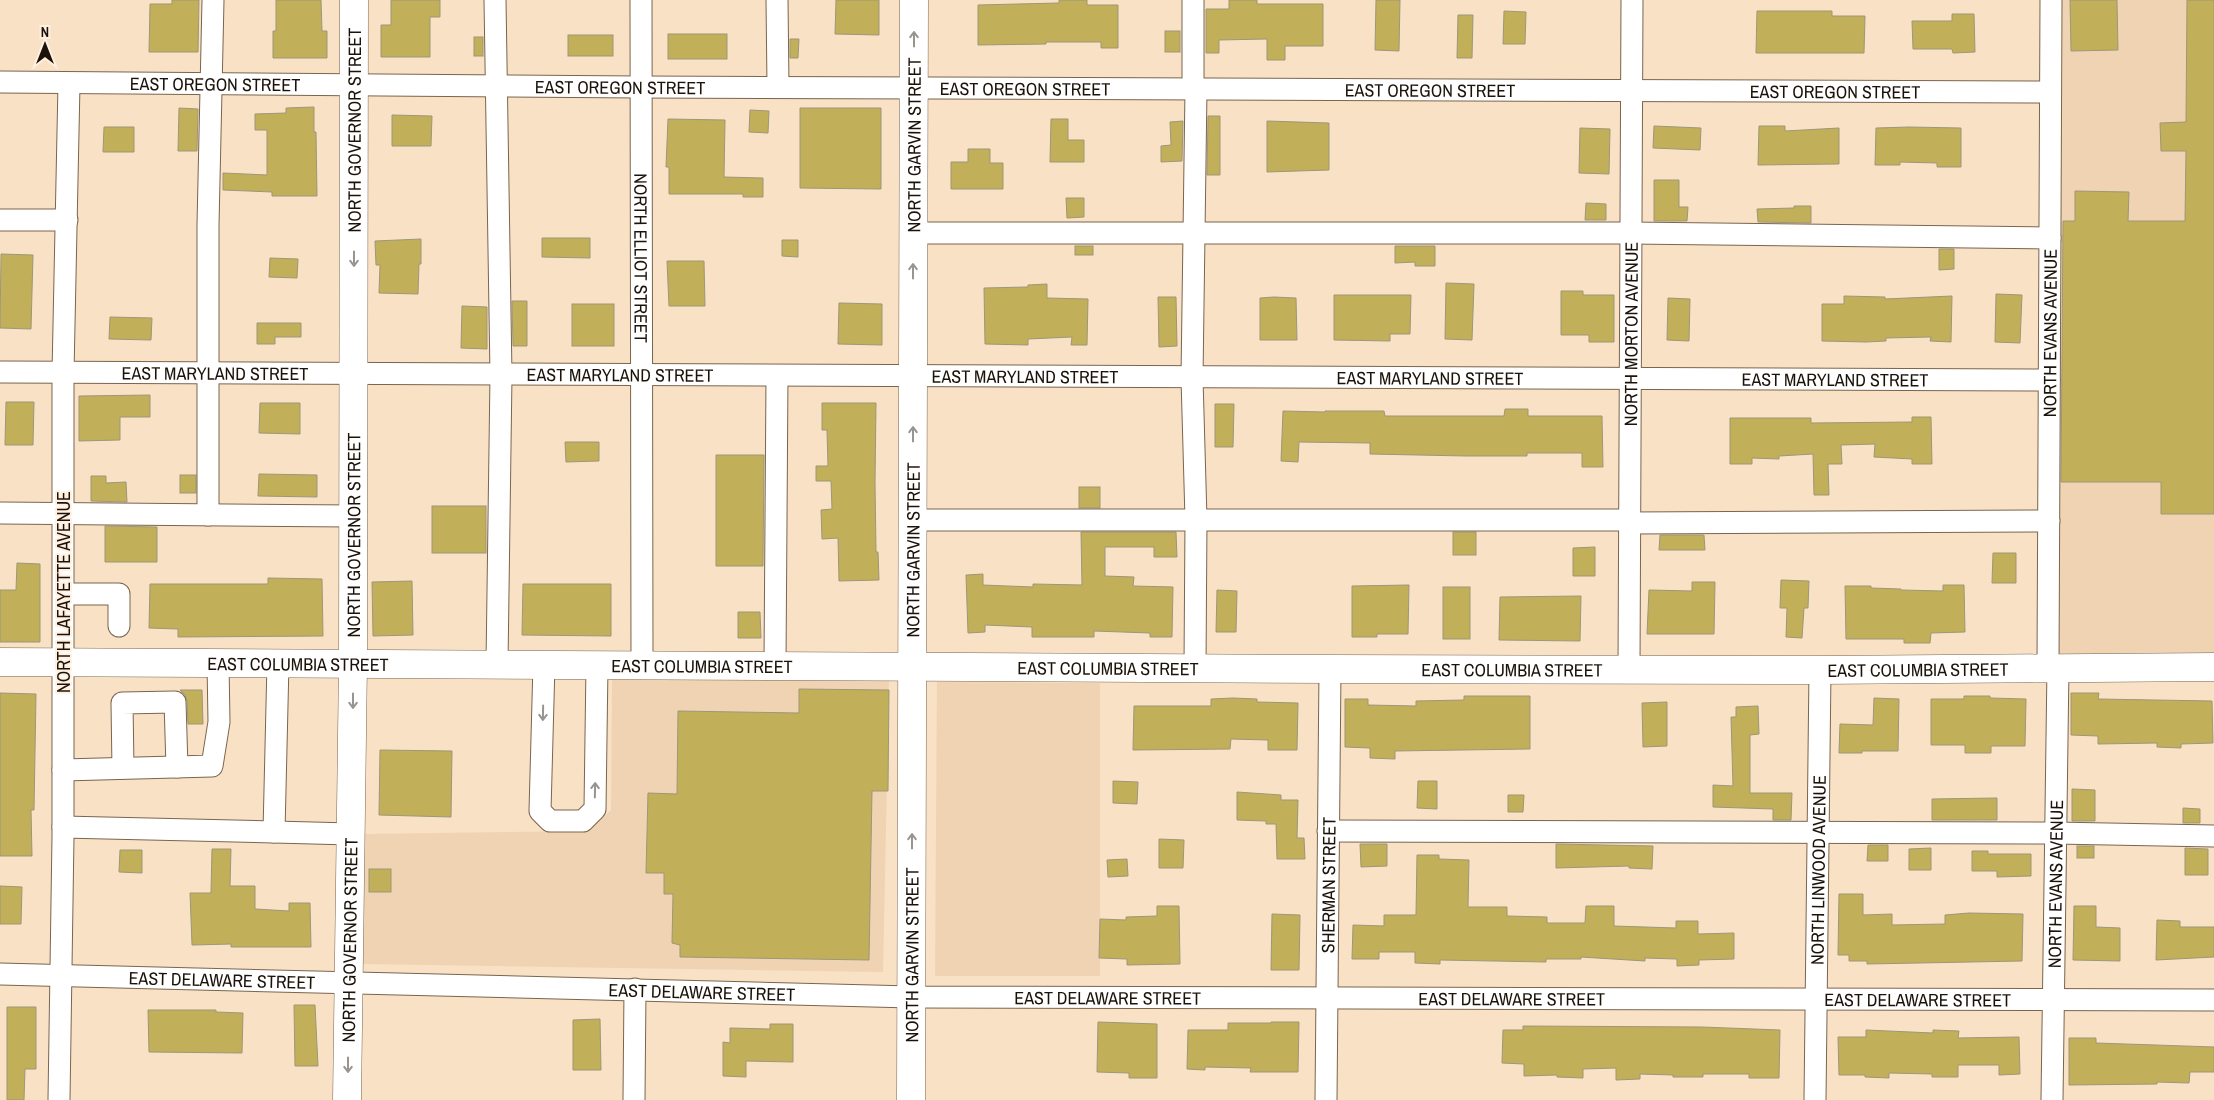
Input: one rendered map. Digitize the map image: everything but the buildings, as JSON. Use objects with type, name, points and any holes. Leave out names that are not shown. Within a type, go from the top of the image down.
[{"type":"main road","name":"NORTH GOVERNOR STREET","points":[[347,1100],[353,663],[354,0]]},
{"type":"main road","name":"NORTH GARVIN STREET","points":[[911,1100],[914,0]]},
{"type":"main road","name":"EAST COLUMBIA STREET","points":[[0,662],[775,664],[913,667],[1330,669],[1820,670],[2214,667]]},
{"type":"street","points":[[208,515],[208,225],[213,0]]},
{"type":"street","points":[[495,0],[501,375],[497,664]]},
{"type":"street","name":"NORTH ELLIOT STREET","points":[[641,0],[640,375],[642,664]]},
{"type":"street","points":[[776,0],[778,86]]},
{"type":"street","points":[[1193,0],[1195,89],[1192,378],[1196,519],[1195,667]]},
{"type":"street","name":"NORTH MORTON AVENUE","points":[[1629,669],[1632,380],[1630,233],[1632,0]]},
{"type":"street","name":"NORTH EVANS AVENUE","points":[[2051,0],[2048,521],[2053,667],[2055,833],[2052,1100]]},
{"type":"street","name":"EAST OREGON STREET","points":[[0,82],[640,87],[2050,92]]},
{"type":"street","name":"NORTH LAFAYETTE AVENUE","points":[[59,1100],[63,827],[63,373],[69,84]]},
{"type":"street","points":[[0,220],[67,220]]},
{"type":"street","points":[[913,233],[1630,233],[2050,238]]},
{"type":"street","name":"EAST MARYLAND STREET","points":[[0,372],[1632,380],[2049,380]]},
{"type":"street","points":[[775,664],[777,376]]},
{"type":"street","points":[[0,513],[353,516]]},
{"type":"street","points":[[913,520],[2048,521]]},
{"type":"street","points":[[64,594],[119,594],[119,626]]},
{"type":"street","points":[[63,770],[212,766],[219,722],[218,662]]},
{"type":"street","points":[[274,832],[278,662]]},
{"type":"street","points":[[544,664],[540,811],[550,821],[583,821],[594,809],[597,665]]},
{"type":"street","name":"SHERMAN STREET","points":[[1326,1100],[1330,669]]},
{"type":"street","name":"NORTH LINWOOD AVENUE","points":[[1816,1100],[1820,670]]},
{"type":"street","points":[[124,768],[122,702],[175,702],[177,767]]},
{"type":"street","points":[[63,827],[351,834]]},
{"type":"street","points":[[1328,831],[2055,833],[2214,836]]},
{"type":"street","name":"EAST DELAWARE STREET","points":[[0,974],[912,996],[2214,1000]]},
{"type":"street","points":[[634,1100],[635,989]]},
{"type":"shaded area","points":[[2056,0],[2214,0],[2214,668],[2048,667]]},
{"type":"shaded area","points":[[612,678],[889,680],[883,972],[361,964],[364,834],[589,831],[611,810]]},
{"type":"shaded area","points":[[937,682],[1100,683],[1100,976],[935,976]]}]
